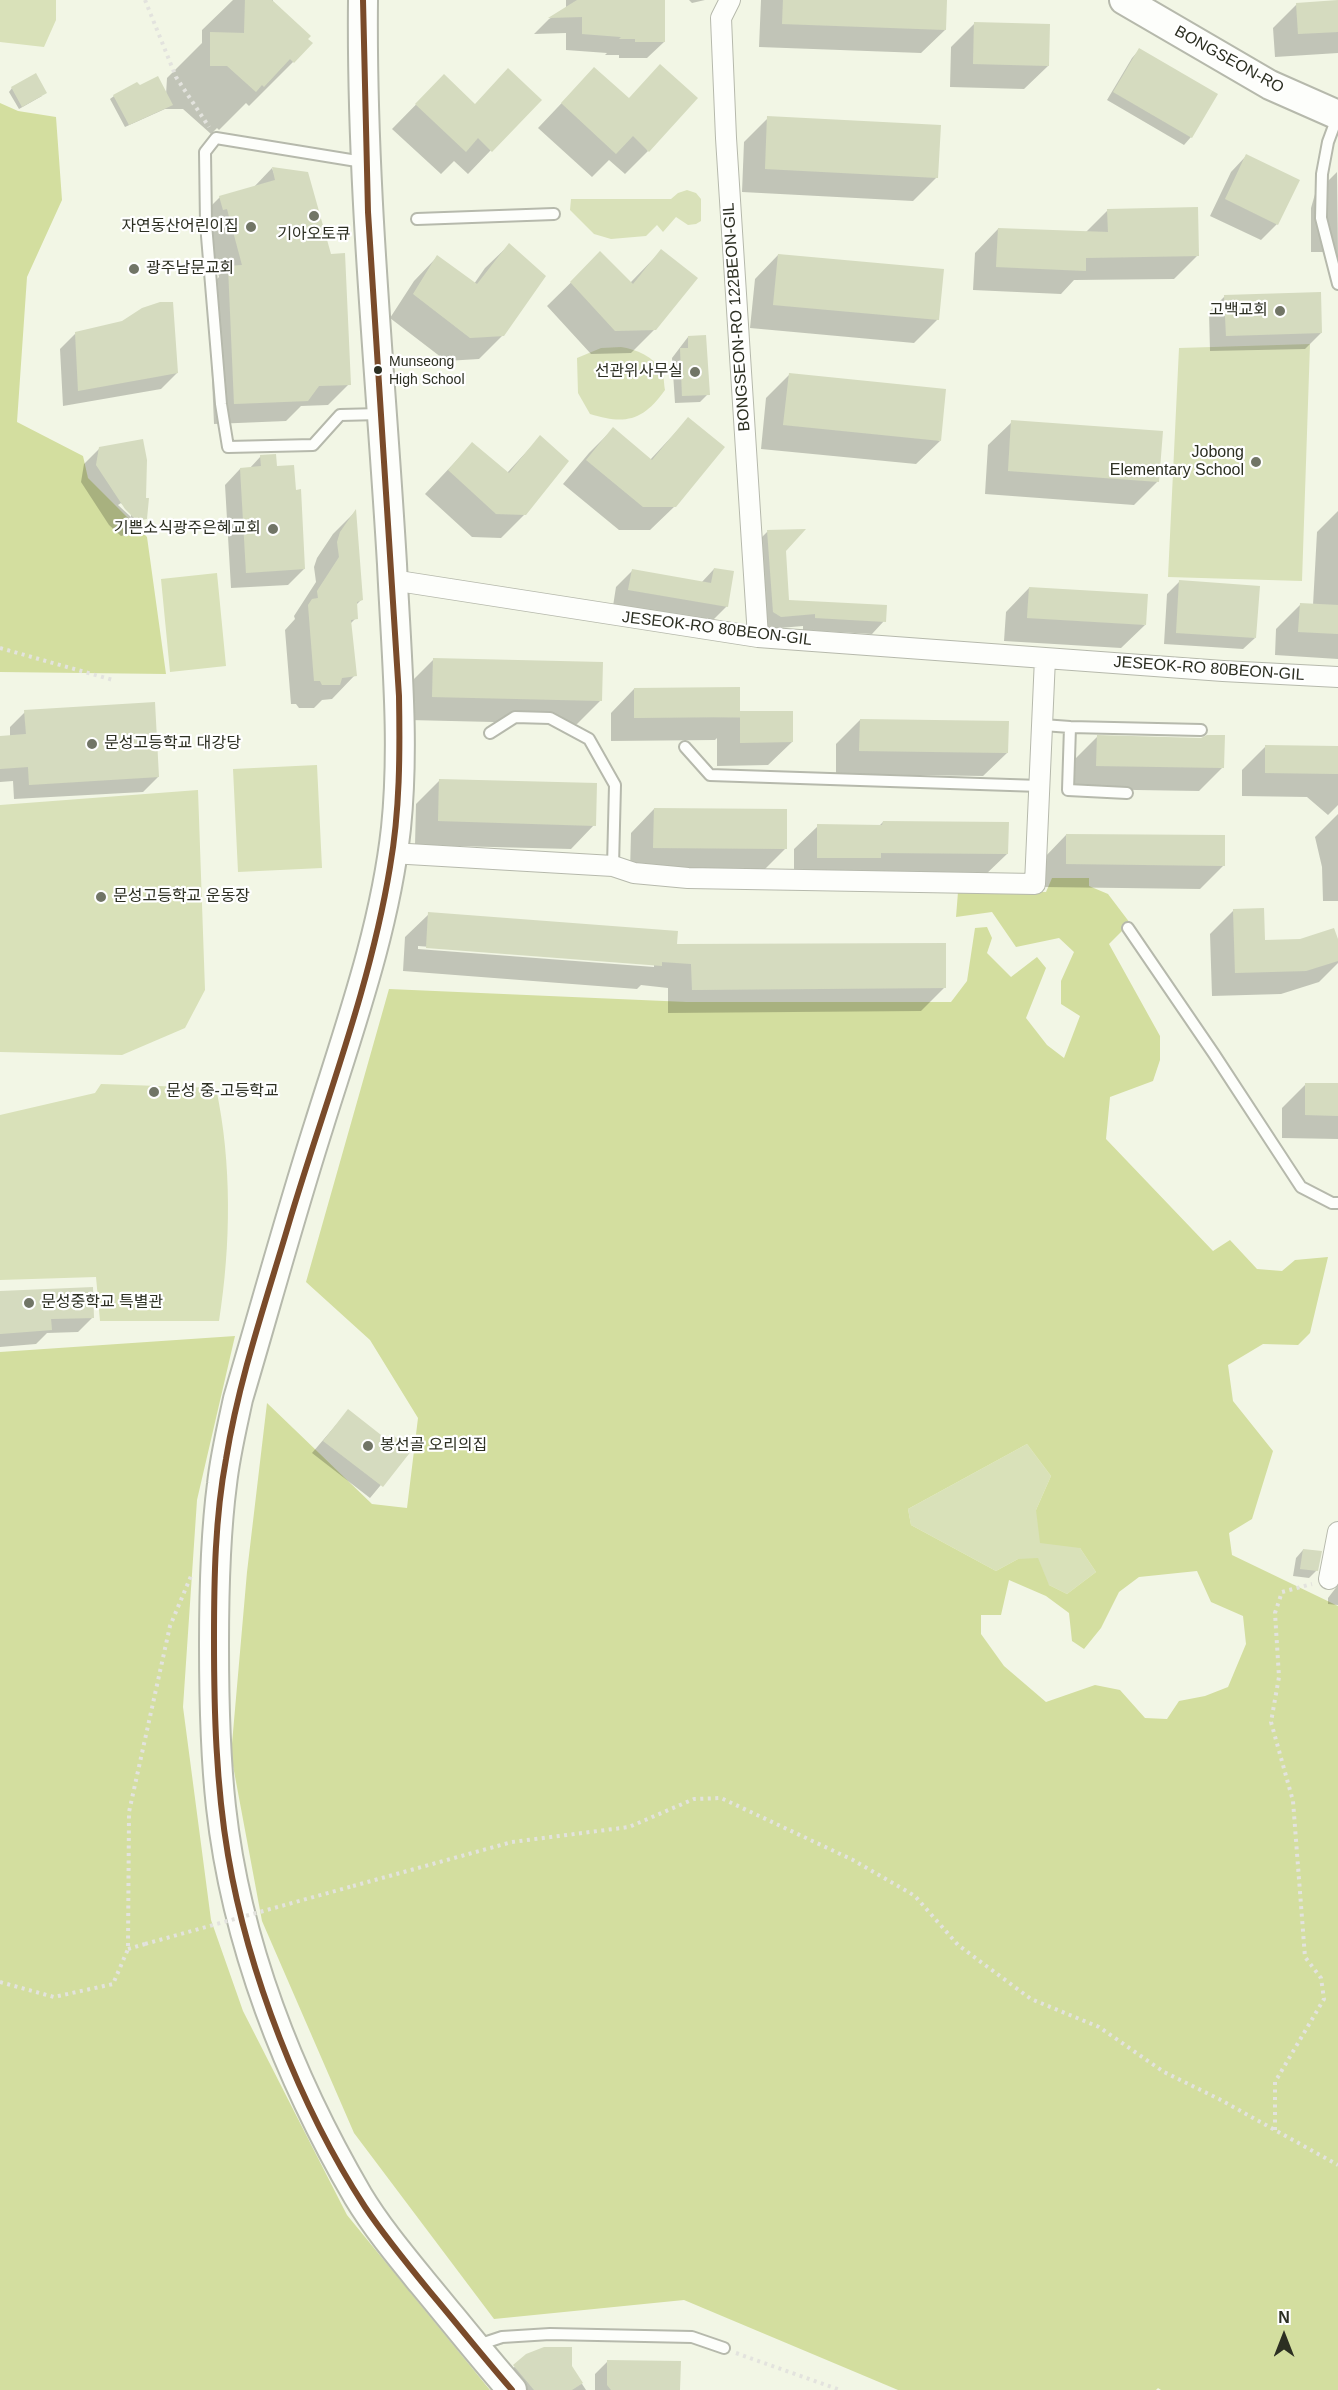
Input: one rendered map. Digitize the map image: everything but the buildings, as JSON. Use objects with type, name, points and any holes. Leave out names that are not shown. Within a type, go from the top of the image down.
[{"type":"street","points":[[363,0],[366,163],[383,413],[398,705],[399,776],[396,830],[369,965],[301,1183],[238,1400],[222,1484],[216,1564],[214,1704],[221,1808],[240,1910],[271,2012],[319,2123],[359,2198],[396,2249],[474,2347],[512,2390]]},
{"type":"street","name":"BONGSEON-RO 122BEON-GIL","points":[[730,0],[721,18],[758,637]]},
{"type":"street","name":"BONGSEON-RO","points":[[1124,0],[1270,85],[1338,115]]},
{"type":"street","name":"JESEOK-RO 80BEON-GIL","points":[[392,580],[758,637],[1338,677]]},
{"type":"street","points":[[391,854],[613,866],[634,873],[688,878],[1035,884],[1045,658]]},
{"type":"street","points":[[1329,1579],[1338,1532]]},
{"type":"lane","points":[[1338,115],[1328,142],[1322,174],[1321,218],[1334,243],[1338,284]]},
{"type":"lane","points":[[366,163],[216,138],[205,152],[206,224],[221,404],[228,447],[313,446],[340,415],[383,413]]},
{"type":"lane","points":[[417,219],[554,214]]},
{"type":"lane","points":[[490,733],[515,717],[550,718],[589,739],[615,785],[613,866]]},
{"type":"lane","points":[[1043,725],[1201,730]]},
{"type":"lane","points":[[1070,727],[1068,790],[1127,793]]},
{"type":"lane","points":[[685,747],[710,775],[1040,786]]},
{"type":"lane","points":[[1128,928],[1301,1187],[1332,1203],[1338,1203]]},
{"type":"lane","points":[[474,2347],[502,2337],[550,2334],[692,2337],[724,2348]]},
{"type":"path","points":[[145,0],[176,77],[216,138]]},
{"type":"path","points":[[0,648],[113,680]]},
{"type":"path","points":[[0,1982],[54,1997],[113,1984],[128,1949],[129,1812],[155,1687],[170,1626],[195,1566],[216,1564]]},
{"type":"path","points":[[1275,2130],[1275,2082],[1324,1999],[1321,1978],[1305,1958],[1293,1800],[1271,1722],[1279,1677],[1275,1613],[1282,1592],[1329,1579]]},
{"type":"path","points":[[128,1949],[512,1842],[629,1827],[694,1799],[721,1798],[853,1860],[915,1896],[958,1945],[1031,1999],[1099,2027],[1164,2072],[1338,2165]]},
{"type":"path","points":[[724,2348],[840,2390]]},
{"type":"green space","points":[[0,0],[56,0],[56,20],[44,47],[0,42]]},
{"type":"green space","points":[[0,103],[18,111],[56,117],[62,200],[27,277],[17,422],[83,456],[88,478],[147,537],[166,674],[0,672]]},
{"type":"green space","points":[[687,190],[696,193],[701,199],[701,221],[688,225],[676,217],[663,232],[657,225],[646,236],[611,239],[594,234],[570,210],[571,199],[671,199]]},
{"type":"green space","name":"Jobong Elementary School","points":[[1310,344],[1302,581],[1168,577],[1179,348]]},
{"type":"green space","points":[[621,347],[638,352],[659,366],[665,390],[649,408],[632,418],[613,419],[590,414],[578,393],[577,358],[601,348]]},
{"type":"green space","points":[[217,573],[226,666],[170,672],[161,579]]},
{"type":"green space","name":"문성고등학교 운동장","points":[[317,765],[322,868],[238,872],[233,769]]},
{"type":"green space","name":"문성고등학교 운동장","points":[[198,790],[205,990],[185,1028],[122,1055],[0,1052],[0,805]]},
{"type":"green space","points":[[1052,878],[1089,878],[1089,886],[1108,894],[1130,923],[1109,944],[1160,1036],[1160,1060],[1153,1081],[1110,1097],[1106,1139],[1213,1251],[1230,1240],[1257,1269],[1282,1271],[1295,1260],[1328,1257],[1310,1333],[1298,1345],[1263,1344],[1228,1365],[1233,1401],[1273,1451],[1252,1519],[1229,1533],[1232,1555],[1338,1606],[1338,2390],[1161,2390],[1158,2388],[1156,2390],[898,2390],[684,2300],[494,2319],[354,2133],[262,1921],[231,1755],[247,1572],[267,1403],[372,1504],[407,1508],[418,1418],[370,1340],[306,1282],[389,989],[687,1002],[951,1002],[967,981],[975,928],[987,927],[992,938],[987,953],[1011,977],[1037,957],[1046,968],[1026,1018],[1047,1045],[1064,1058],[1080,1016],[1061,1004],[1061,981],[1074,952],[1059,938],[1016,947],[992,912],[956,917],[958,892],[1046,892]],"holes":[[[1027,1444],[1051,1476],[1036,1510],[1040,1543],[1080,1548],[1096,1572],[1067,1594],[1049,1585],[1038,1558],[1018,1559],[996,1571],[911,1525],[908,1509]],[[1197,1571],[1211,1602],[1243,1616],[1246,1644],[1228,1687],[1205,1696],[1179,1701],[1167,1719],[1145,1718],[1120,1690],[1095,1685],[1046,1702],[1004,1666],[981,1634],[981,1615],[1001,1615],[1009,1580],[1046,1596],[1069,1613],[1072,1641],[1084,1649],[1101,1628],[1119,1592],[1139,1577]]]},
{"type":"green space","points":[[101,1084],[216,1088],[225,1145],[228,1204],[226,1263],[219,1321],[100,1321],[96,1277],[0,1280],[0,1115],[95,1093]]},
{"type":"green space","points":[[235,1336],[197,1500],[183,1707],[211,1920],[243,2011],[347,2215],[490,2390],[0,2390],[0,1352]]},
{"type":"green space","points":[[1027,1444],[1051,1476],[1036,1510],[1080,1548],[1096,1572],[1067,1594],[1049,1585],[1018,1559],[996,1571],[911,1525],[908,1509]]},
{"type":"transit line","points":[[363,0],[368,212],[399,696],[398,803],[390,867],[371,958],[262,1311],[231,1429],[219,1504],[216,1549],[214,1594],[216,1747],[224,1828],[237,1900],[263,1992],[298,2083],[341,2168],[365,2207],[414,2272],[512,2390]]},
{"type":"place","name":"기아오토큐","points":[[314,216]]},
{"type":"place","name":"자연동산어린이집","points":[[251,227]]},
{"type":"place","name":"광주남문교회","points":[[134,269]]},
{"type":"place","name":"고백교회","points":[[1280,311]]},
{"type":"place","name":"Munseong High School","points":[[378,370]]},
{"type":"place","name":"선관위사무실","points":[[695,372]]},
{"type":"place","name":"Jobong Elementary School","points":[[1256,462]]},
{"type":"place","name":"기쁜소식광주은혜교회","points":[[273,529]]},
{"type":"place","name":"문성고등학교 대강당","points":[[92,744]]},
{"type":"place","name":"문성고등학교 운동장","points":[[101,897]]},
{"type":"place","name":"문성 중-고등학교","points":[[154,1092]]},
{"type":"place","name":"문성중학교 특별관","points":[[29,1303]]},
{"type":"place","name":"봉선골 오리의집","points":[[368,1446]]}]
